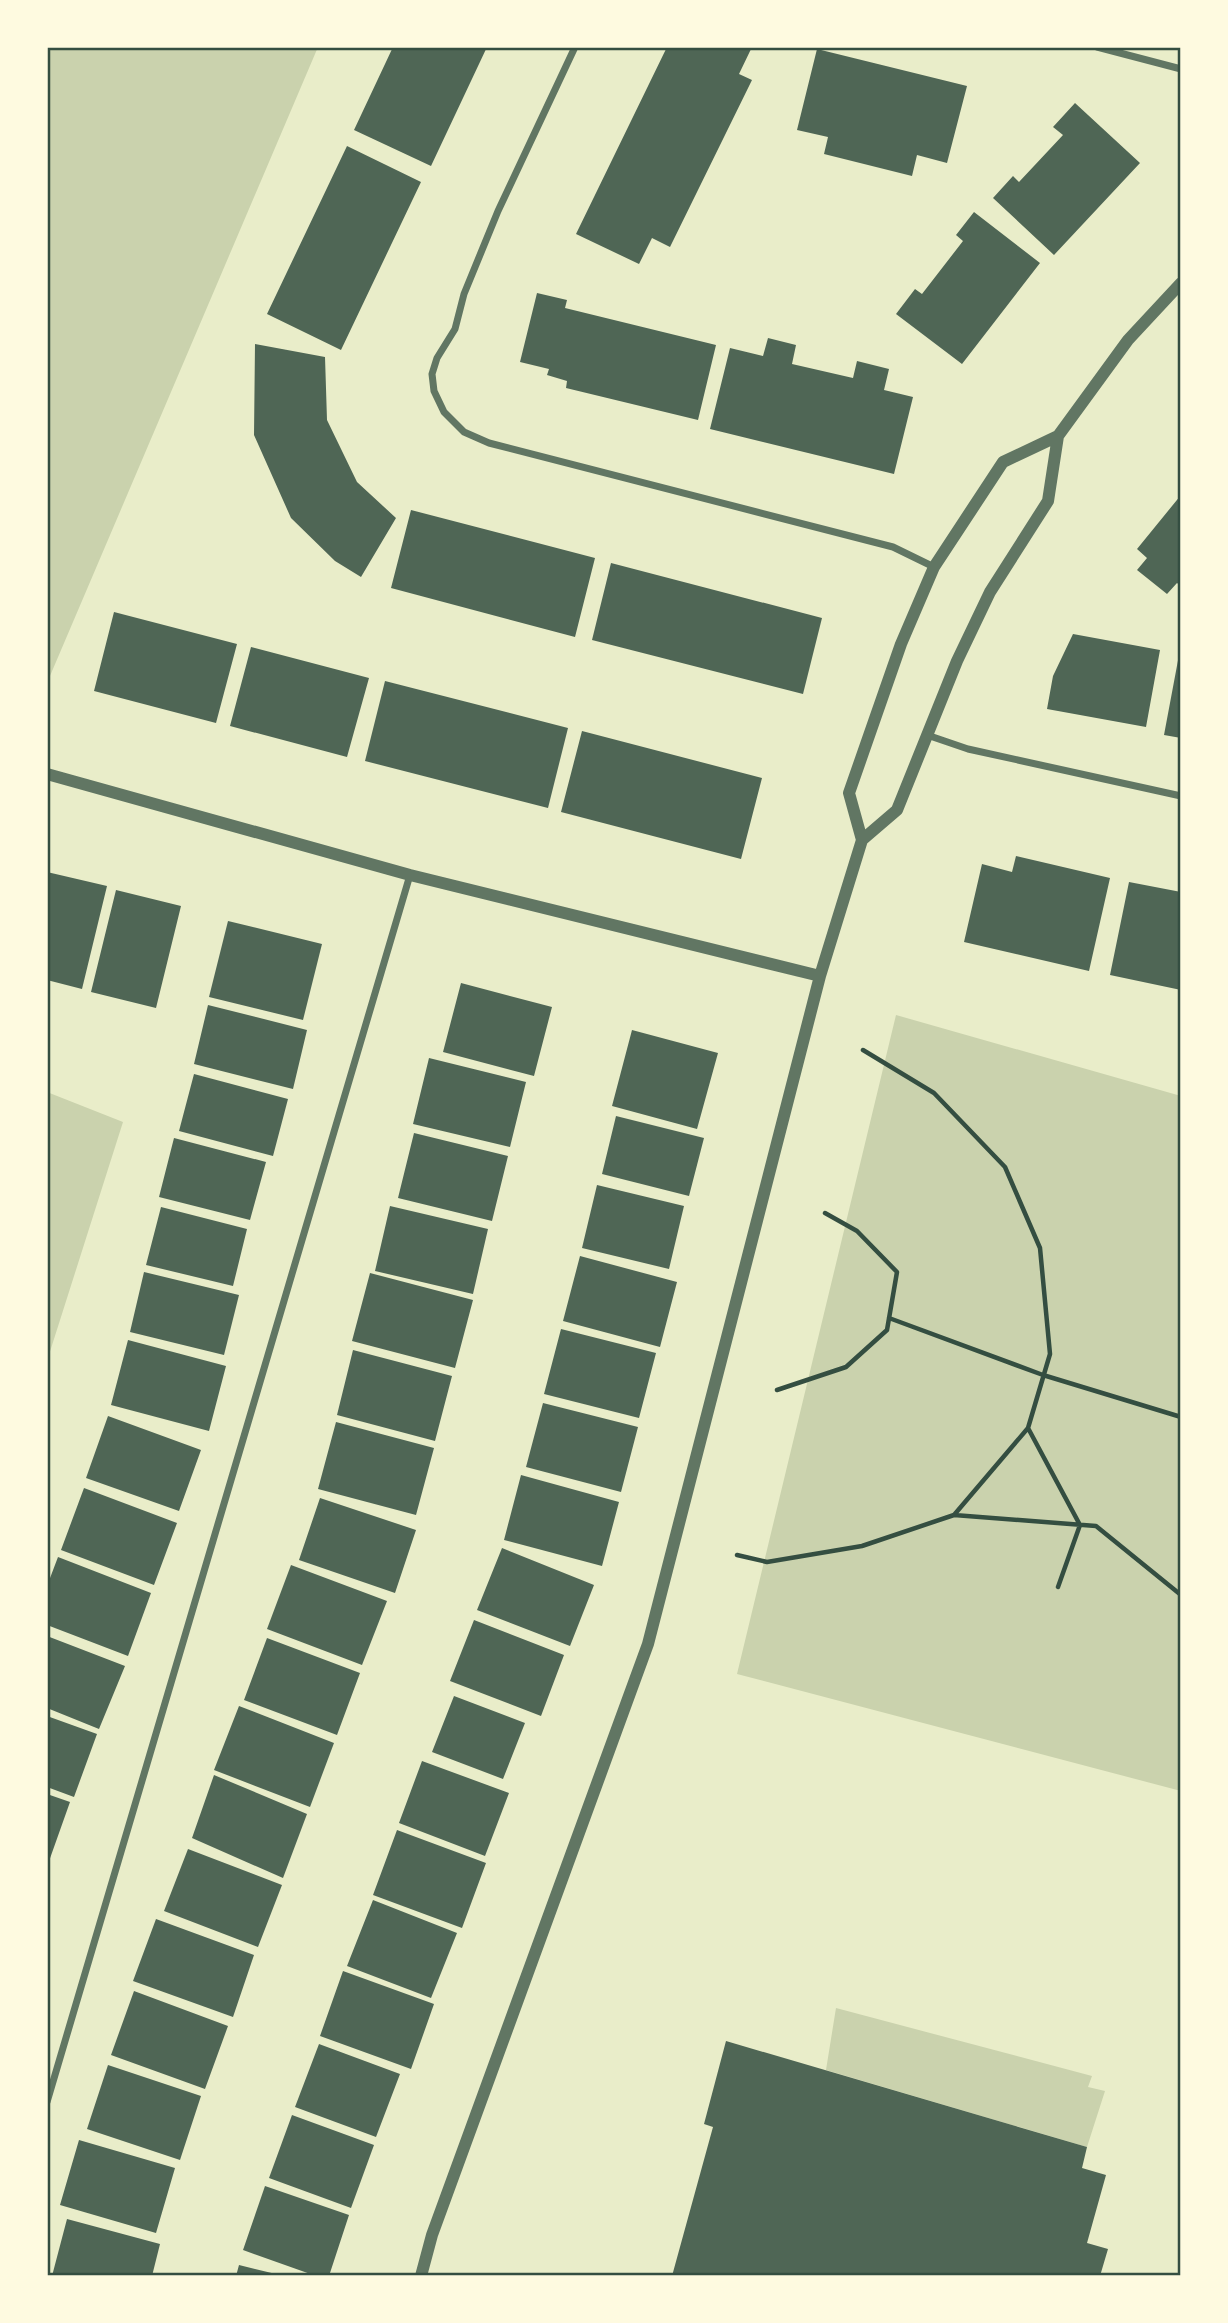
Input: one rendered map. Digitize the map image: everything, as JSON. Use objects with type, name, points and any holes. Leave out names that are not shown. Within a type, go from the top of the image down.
[{"type":"street","points":[[575,47],[498,211],[464,294],[455,329],[437,358],[432,374],[434,391],[444,412],[464,432],[489,443],[893,547],[934,567]]},
{"type":"street","points":[[1097,47],[1181,69]]},
{"type":"street","points":[[862,840],[898,810],[957,661],[990,592],[1048,501],[1058,436],[1128,340],[1181,283]]},
{"type":"street","points":[[421,2276],[432,2235],[648,1644],[820,976],[862,840],[849,793],[901,644],[934,567],[1003,462],[1058,436]]},
{"type":"street","points":[[927,735],[968,749],[1181,796]]},
{"type":"street","points":[[47,774],[410,875],[820,976]]},
{"type":"street","points":[[47,2102],[410,875]]},
{"type":"path","points":[[863,1050],[934,1093],[1005,1167],[1040,1248],[1050,1354],[1028,1428],[954,1515]]},
{"type":"path","points":[[778,1390],[846,1367],[887,1330],[897,1272],[857,1231],[825,1213]]},
{"type":"path","points":[[889,1318],[1043,1375],[1181,1417]]},
{"type":"path","points":[[1028,1428],[1080,1525],[1058,1587]]},
{"type":"path","points":[[737,1555],[767,1562],[862,1546],[954,1515],[1096,1526],[1181,1595]]},
{"type":"green space","points":[[47,47],[318,47],[47,683]]},
{"type":"green space","points":[[896,1015],[1181,1096],[1181,1791],[737,1674]]},
{"type":"green space","points":[[47,1092],[123,1122],[47,1361]]},
{"type":"green space","points":[[836,2008],[1092,2076],[1088,2087],[1105,2091],[1087,2147],[826,2070]]},
{"type":"building","points":[[393,47],[487,47],[431,166],[354,130]]},
{"type":"building","points":[[667,47],[752,47],[739,74],[752,80],[670,247],[652,238],[639,264],[576,234]]},
{"type":"building","points":[[817,49],[967,86],[947,163],[917,155],[912,176],[824,154],[828,137],[797,130]]},
{"type":"building","points":[[1075,103],[1140,163],[1054,255],[993,198],[1013,176],[1019,182],[1063,135],[1053,127]]},
{"type":"building","points":[[347,146],[421,182],[341,350],[267,314]]},
{"type":"building","points":[[974,212],[1040,263],[962,364],[896,314],[915,289],[922,294],[963,241],[956,235]]},
{"type":"building","points":[[537,293],[567,300],[565,308],[716,345],[698,420],[566,388],[567,381],[547,375],[549,369],[520,362]]},
{"type":"building","points":[[768,338],[796,345],[792,364],[853,378],[857,361],[889,369],[884,390],[913,397],[894,474],[710,429],[730,348],[763,356]]},
{"type":"building","points":[[255,344],[325,357],[327,420],[357,482],[396,518],[361,577],[335,561],[291,518],[254,435]]},
{"type":"building","points":[[1181,495],[1181,586],[1177,583],[1167,594],[1137,570],[1147,558],[1137,549]]},
{"type":"building","points":[[411,510],[595,558],[575,637],[391,588]]},
{"type":"building","points":[[611,563],[822,618],[803,694],[592,640]]},
{"type":"building","points":[[114,612],[237,644],[216,723],[94,691]]},
{"type":"building","points":[[1073,634],[1160,650],[1146,727],[1047,709],[1053,676]]},
{"type":"building","points":[[251,647],[369,678],[347,757],[230,726]]},
{"type":"building","points":[[1181,655],[1181,738],[1164,735]]},
{"type":"building","points":[[385,681],[568,728],[548,808],[365,761]]},
{"type":"building","points":[[582,731],[762,778],[741,859],[561,812]]},
{"type":"building","points":[[1016,856],[1110,878],[1089,971],[964,942],[982,864],[1012,872]]},
{"type":"building","points":[[47,872],[107,886],[82,989],[47,980]]},
{"type":"building","points":[[1129,882],[1181,892],[1181,990],[1110,975]]},
{"type":"building","points":[[116,890],[181,906],[156,1008],[91,992]]},
{"type":"building","points":[[228,921],[322,944],[303,1020],[209,997]]},
{"type":"building","points":[[461,983],[552,1007],[534,1076],[443,1052]]},
{"type":"building","points":[[208,1005],[307,1030],[293,1089],[194,1064]]},
{"type":"building","points":[[632,1030],[718,1053],[697,1129],[612,1106]]},
{"type":"building","points":[[429,1058],[526,1082],[510,1147],[413,1124]]},
{"type":"building","points":[[194,1074],[288,1099],[273,1156],[179,1131]]},
{"type":"building","points":[[616,1116],[704,1138],[689,1196],[602,1174]]},
{"type":"building","points":[[414,1133],[508,1156],[492,1221],[398,1198]]},
{"type":"building","points":[[174,1138],[266,1162],[250,1220],[159,1197]]},
{"type":"building","points":[[597,1185],[684,1206],[669,1269],[582,1248]]},
{"type":"building","points":[[390,1206],[488,1229],[473,1294],[375,1271]]},
{"type":"building","points":[[161,1207],[247,1229],[233,1286],[146,1265]]},
{"type":"building","points":[[580,1256],[677,1282],[660,1347],[563,1321]]},
{"type":"building","points":[[144,1272],[239,1295],[224,1355],[130,1332]]},
{"type":"building","points":[[370,1273],[473,1300],[455,1368],[352,1341]]},
{"type":"building","points":[[561,1329],[656,1353],[639,1418],[544,1394]]},
{"type":"building","points":[[128,1340],[226,1366],[209,1431],[111,1405]]},
{"type":"building","points":[[353,1350],[452,1376],[435,1441],[337,1415]]},
{"type":"building","points":[[543,1403],[638,1427],[621,1492],[526,1467]]},
{"type":"building","points":[[108,1416],[201,1450],[179,1511],[86,1478]]},
{"type":"building","points":[[336,1422],[434,1448],[416,1515],[318,1489]]},
{"type":"building","points":[[521,1475],[619,1502],[602,1566],[504,1540]]},
{"type":"building","points":[[84,1488],[177,1523],[154,1585],[61,1550]]},
{"type":"building","points":[[320,1498],[416,1530],[395,1593],[299,1560]]},
{"type":"building","points":[[502,1548],[594,1585],[570,1646],[477,1610]]},
{"type":"building","points":[[58,1557],[151,1593],[128,1656],[47,1625],[47,1586]]},
{"type":"building","points":[[291,1565],[387,1601],[362,1665],[267,1629]]},
{"type":"building","points":[[474,1620],[564,1655],[541,1716],[450,1681]]},
{"type":"building","points":[[47,1636],[125,1666],[99,1729],[47,1708]]},
{"type":"building","points":[[267,1638],[360,1673],[337,1735],[244,1700]]},
{"type":"building","points":[[454,1696],[525,1723],[503,1779],[432,1752]]},
{"type":"building","points":[[239,1706],[334,1743],[310,1807],[214,1770]]},
{"type":"building","points":[[47,1716],[97,1734],[74,1797],[47,1787]]},
{"type":"building","points":[[422,1761],[509,1793],[485,1856],[399,1823]]},
{"type":"building","points":[[214,1775],[307,1814],[283,1878],[192,1838]]},
{"type":"building","points":[[47,1794],[70,1802],[48,1864],[47,1864]]},
{"type":"building","points":[[397,1830],[486,1863],[462,1928],[373,1895]]},
{"type":"building","points":[[188,1849],[282,1885],[258,1947],[164,1911]]},
{"type":"building","points":[[373,1900],[457,1933],[431,1998],[347,1966]]},
{"type":"building","points":[[156,1919],[254,1955],[233,2017],[133,1981]]},
{"type":"building","points":[[343,1971],[434,2004],[411,2069],[320,2036]]},
{"type":"building","points":[[134,1991],[228,2026],[205,2089],[111,2055]]},
{"type":"building","points":[[726,2041],[1087,2147],[1082,2168],[1106,2175],[1087,2243],[1108,2249],[1100,2276],[672,2276],[713,2127],[704,2124]]},
{"type":"building","points":[[319,2044],[400,2074],[376,2137],[295,2107]]},
{"type":"building","points":[[108,2065],[201,2096],[180,2160],[87,2129]]},
{"type":"building","points":[[292,2115],[374,2145],[351,2208],[269,2178]]},
{"type":"building","points":[[79,2140],[175,2168],[156,2233],[60,2205]]},
{"type":"building","points":[[265,2186],[349,2215],[329,2276],[316,2276],[243,2250]]},
{"type":"building","points":[[67,2219],[160,2244],[152,2276],[52,2276]]},
{"type":"building","points":[[239,2265],[280,2275],[280,2276],[236,2276]]}]
